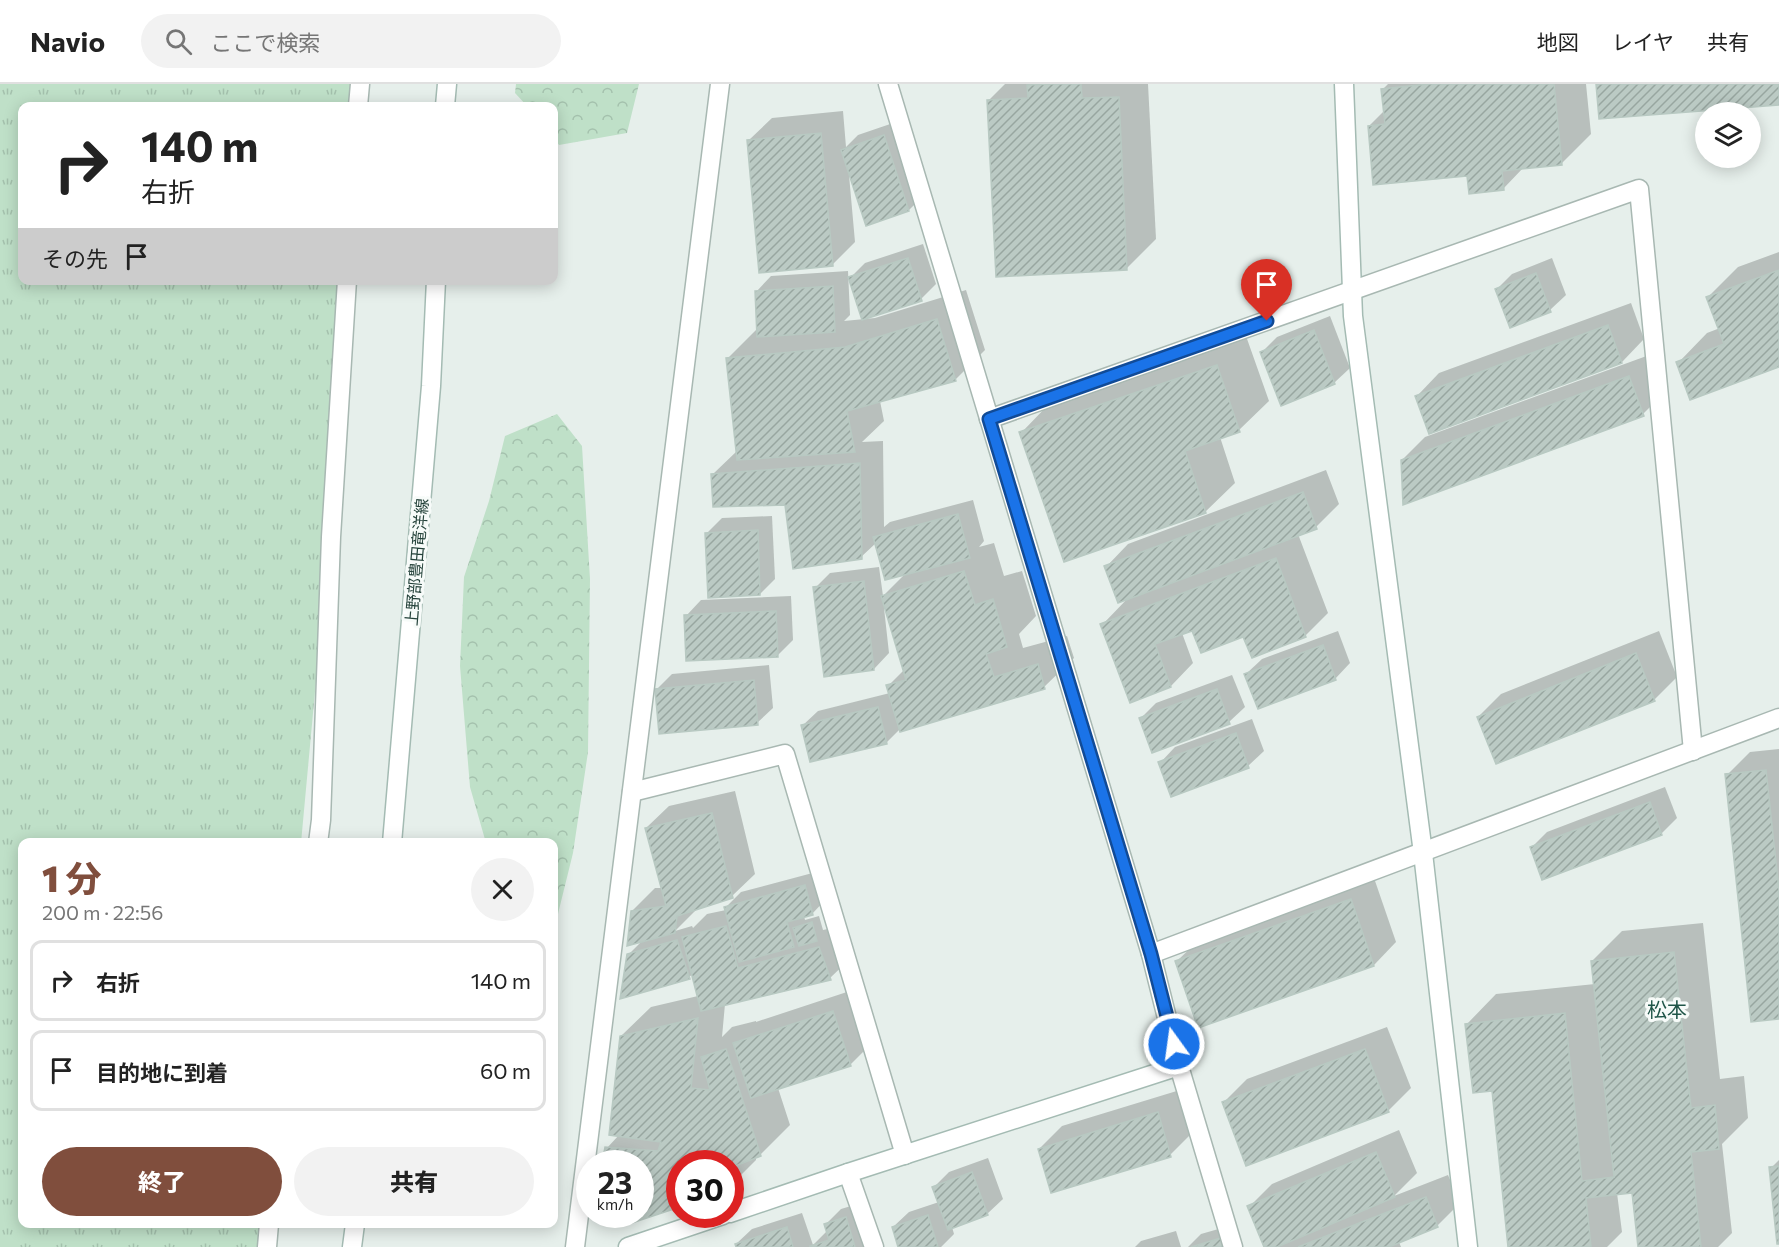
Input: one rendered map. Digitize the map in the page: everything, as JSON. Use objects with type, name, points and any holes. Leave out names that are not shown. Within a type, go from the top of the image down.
[{"type":"street","points":[[358,102],[360,84]]},
{"type":"street","points":[[445,102],[447,84]]},
{"type":"street","points":[[575,1247],[720,84]]},
{"type":"street","points":[[888,84],[1151,954],[1179,1066],[1233,1247]]},
{"type":"street","points":[[1344,84],[1353,316],[1423,853],[1468,1247]]},
{"type":"street","points":[[989,419],[1639,189],[1694,751]]},
{"type":"street","points":[[319,838],[331,537],[347,285]]},
{"type":"street","name":"上野部豊田竜洋線","points":[[392,838],[431,386],[436,285]]},
{"type":"street","points":[[1151,954],[1779,718]]},
{"type":"street","points":[[632,792],[785,754],[905,1155]]},
{"type":"street","points":[[744,1207],[1179,1066]]},
{"type":"street","points":[[848,1173],[874,1247]]},
{"type":"street","points":[[267,1247],[269,1228]]},
{"type":"street","points":[[352,1247],[354,1228]]},
{"type":"street","points":[[628,1247],[684,1228]]},
{"type":"green space","points":[[0,84],[367,84],[366,102],[18,102],[18,285],[353,285],[301,838],[18,838],[18,1228],[265,1228],[263,1247],[0,1247]]},
{"type":"green space","points":[[516,84],[639,84],[627,133],[559,145],[558,102],[523,102],[515,93]]},
{"type":"green space","points":[[557,414],[582,446],[590,579],[588,752],[573,853],[558,914],[558,838],[485,838],[470,787],[460,666],[464,577],[489,501],[505,436]]},
{"type":"building","points":[[1081,84],[1082,98],[1119,97],[1127,270],[996,277],[987,100],[1028,98],[1027,85]]},
{"type":"building","points":[[1429,84],[1554,84],[1562,165],[1502,171],[1504,190],[1469,194],[1467,176],[1373,185],[1368,126],[1385,124],[1381,89]]},
{"type":"building","points":[[1596,84],[1779,84],[1779,105],[1761,106],[1761,102],[1695,102],[1695,112],[1599,119]]},
{"type":"building","points":[[821,133],[833,266],[759,273],[747,140]]},
{"type":"building","points":[[884,135],[909,211],[866,226],[841,150]]},
{"type":"building","points":[[908,258],[922,301],[862,320],[848,277]]},
{"type":"building","points":[[1779,270],[1779,367],[1690,400],[1676,362],[1724,344],[1706,297]]},
{"type":"building","points":[[1536,273],[1551,312],[1510,328],[1495,289]]},
{"type":"building","points":[[833,286],[835,332],[757,337],[755,291]]},
{"type":"building","points":[[937,319],[956,381],[847,411],[855,452],[737,460],[726,358],[845,347]]},
{"type":"building","points":[[1608,325],[1622,363],[1429,434],[1415,396]]},
{"type":"building","points":[[1314,330],[1335,384],[1281,406],[1260,352]]},
{"type":"building","points":[[1217,365],[1240,432],[1185,451],[1206,513],[1064,562],[1019,432]]},
{"type":"building","points":[[1629,376],[1644,416],[1403,505],[1401,460]]},
{"type":"building","points":[[860,463],[862,559],[793,569],[785,505],[713,507],[711,474]]},
{"type":"building","points":[[1303,492],[1317,529],[1118,603],[1104,566]]},
{"type":"building","points":[[958,514],[970,558],[885,580],[873,537]]},
{"type":"building","points":[[758,530],[760,595],[708,598],[705,533]]},
{"type":"building","points":[[1276,558],[1306,637],[1252,658],[1243,637],[1201,653],[1192,631],[1155,644],[1171,687],[1130,703],[1100,624]]},
{"type":"building","points":[[964,571],[975,605],[993,599],[1007,647],[986,654],[994,677],[1038,664],[1045,689],[900,732],[886,685],[906,680],[881,596]]},
{"type":"building","points":[[864,581],[874,670],[824,677],[813,587]]},
{"type":"building","points":[[776,611],[778,657],[686,661],[684,615]]},
{"type":"building","points":[[1323,645],[1336,680],[1258,709],[1244,674]]},
{"type":"building","points":[[1636,653],[1655,701],[1496,764],[1477,717]]},
{"type":"building","points":[[754,680],[758,725],[659,734],[655,689]]},
{"type":"building","points":[[1217,689],[1230,724],[1152,753],[1139,718]]},
{"type":"building","points":[[878,707],[887,744],[810,762],[801,725]]},
{"type":"building","points":[[1236,733],[1249,768],[1171,797],[1158,762]]},
{"type":"building","points":[[1766,770],[1779,890],[1779,1019],[1751,1022],[1725,774]]},
{"type":"building","points":[[1650,802],[1662,835],[1542,880],[1530,847]]},
{"type":"building","points":[[712,813],[733,898],[677,916],[675,933],[627,946],[631,911],[666,906],[645,828]]},
{"type":"building","points":[[805,885],[813,915],[787,922],[794,947],[739,962],[724,907]]},
{"type":"building","points":[[1351,899],[1374,966],[1198,1028],[1175,961]]},
{"type":"building","points":[[812,922],[817,941],[799,946],[793,928]]},
{"type":"building","points":[[726,926],[738,968],[819,947],[831,980],[701,1011],[682,937]]},
{"type":"building","points":[[677,940],[690,979],[620,999],[627,954]]},
{"type":"building","points":[[1674,952],[1691,1108],[1715,1105],[1719,1149],[1691,1152],[1701,1247],[1638,1247],[1632,1193],[1586,1198],[1591,1247],[1508,1247],[1492,1091],[1473,1093],[1465,1024],[1565,1013],[1582,1181],[1614,1177],[1591,961]]},
{"type":"building","points":[[833,1011],[851,1066],[751,1098],[733,1043]]},
{"type":"building","points":[[698,1018],[691,1088],[710,1090],[701,1057],[726,1049],[761,1156],[744,1163],[744,1150],[666,1150],[666,1212],[654,1216],[654,1151],[658,1151],[661,1142],[609,1135],[620,1036]]},
{"type":"building","points":[[1365,1049],[1389,1112],[1246,1166],[1222,1102]]},
{"type":"building","points":[[1158,1112],[1171,1157],[1051,1193],[1038,1149]]},
{"type":"building","points":[[605,1147],[645,1150],[604,1150]]},
{"type":"building","points":[[1376,1152],[1395,1197],[1277,1247],[1264,1247],[1247,1206]]},
{"type":"building","points":[[1779,1166],[1779,1244],[1777,1244],[1769,1167]]},
{"type":"building","points":[[972,1172],[988,1215],[948,1230],[932,1187]]},
{"type":"building","points":[[1426,1197],[1438,1227],[1389,1247],[1298,1247]]},
{"type":"building","points":[[928,1215],[938,1247],[898,1247],[892,1227]]},
{"type":"building","points":[[846,1217],[855,1247],[810,1247],[829,1240],[824,1224]]},
{"type":"building","points":[[787,1227],[793,1247],[736,1247],[735,1244]]},
{"type":"building","points":[[1221,1238],[1224,1247],[1191,1247]]},
{"type":"district","name":"松本","points":[[1667,1009]]},
{"type":"route","points":[[1174,1044],[1151,954],[989,419],[1267,321]]}]
